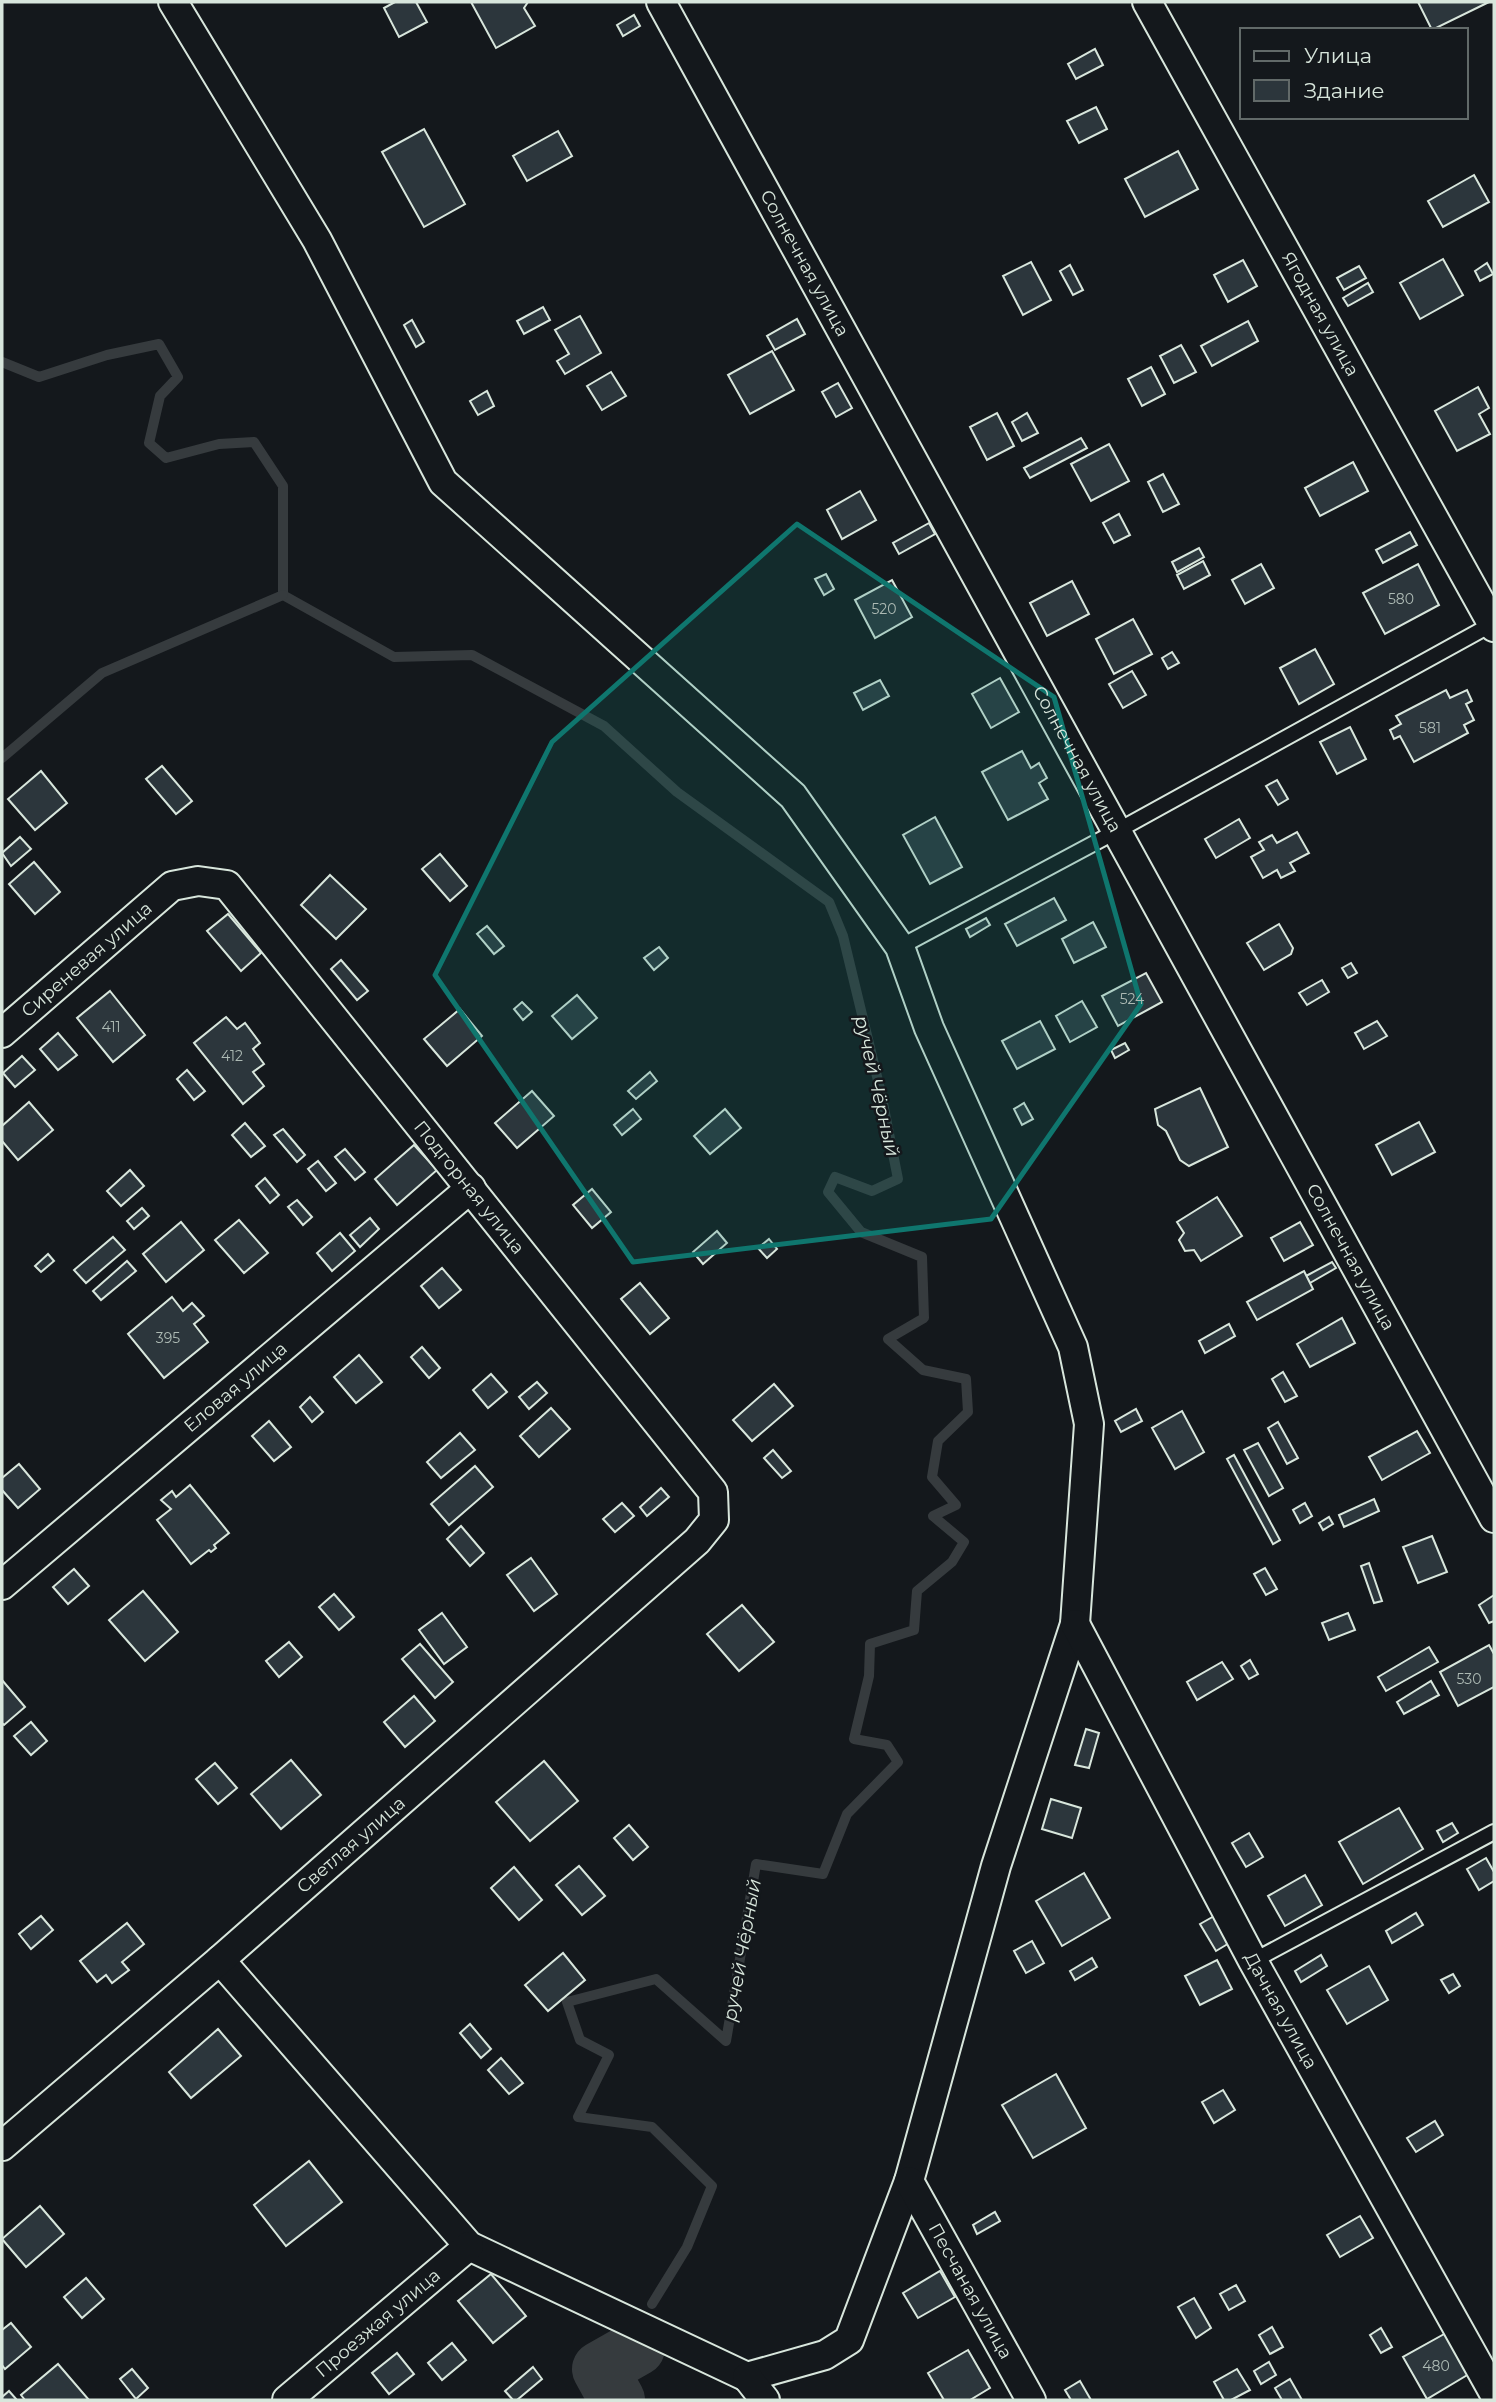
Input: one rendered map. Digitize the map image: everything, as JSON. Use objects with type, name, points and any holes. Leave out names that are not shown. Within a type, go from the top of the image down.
[{"type":"street","points":[[173,2],[317,240],[443,482],[793,796],[900,947],[929,1028],[1073,1347],[1088,1424],[1075,1624],[996,1866],[909,2181],[849,2340],[825,2355],[747,2377]]},
{"type":"street","name":"Солнечная улица","points":[[662,2],[1494,1518]]},
{"type":"street","name":"Ягодная улица","points":[[1147,2],[1494,625]]},
{"type":"street","name":"Подгорная улица","points":[[172,886],[198,881],[227,886],[471,1188],[713,1492],[714,1520],[697,1541]]},
{"type":"street","name":"Сиреневая улица","points":[[2,1033],[172,886]]},
{"type":"street","name":"Еловая улица","points":[[2,1586],[471,1188]]},
{"type":"street","name":"Светлая улица","points":[[2,2146],[220,1960],[697,1541]]},
{"type":"street","name":"Дачная улица","points":[[1075,1624],[1253,1961],[1494,2393]]},
{"type":"street","points":[[220,1960],[469,2246],[747,2377],[765,2400]]},
{"type":"street","name":"Песчаная улица","points":[[909,2181],[1031,2400]]},
{"type":"street","name":"Проезжая улица","points":[[287,2400],[469,2246]]},
{"type":"lane","points":[[900,947],[1494,625]]},
{"type":"lane","points":[[1253,1961],[1494,1832]]},
{"type":"highlighted area","points":[[797,524],[1054,697],[1141,1004],[991,1219],[633,1262],[435,975],[552,742]]},
{"type":"building","points":[[395,2],[416,2],[427,22],[399,37],[384,8]]},
{"type":"building","points":[[471,2],[528,2],[524,8],[535,26],[496,48]]},
{"type":"building","points":[[1418,2],[1489,2],[1436,28],[1431,28]]},
{"type":"building","points":[[634,15],[640,26],[623,36],[617,25]]},
{"type":"building","points":[[1095,49],[1103,65],[1076,79],[1068,64]]},
{"type":"building","points":[[1096,107],[1107,129],[1079,143],[1067,121]]},
{"type":"building","points":[[424,129],[465,204],[424,227],[382,152]]},
{"type":"building","points":[[558,131],[572,156],[527,181],[513,156]]},
{"type":"building","points":[[1178,151],[1198,189],[1145,217],[1125,179]]},
{"type":"building","points":[[1474,175],[1489,202],[1443,227],[1428,201]]},
{"type":"building","points":[[1443,259],[1463,295],[1420,319],[1400,283]]},
{"type":"building","points":[[1243,260],[1257,286],[1228,302],[1214,275]]},
{"type":"building","points":[[1031,262],[1051,300],[1023,315],[1003,276]]},
{"type":"building","points":[[1487,263],[1493,274],[1480,281],[1475,271]]},
{"type":"building","points":[[1070,265],[1083,290],[1073,295],[1060,271]]},
{"type":"building","points":[[1359,266],[1366,278],[1344,290],[1337,278]]},
{"type":"building","points":[[1368,283],[1373,292],[1348,306],[1343,298]]},
{"type":"building","points":[[543,307],[550,320],[524,334],[517,321]]},
{"type":"building","points":[[580,316],[601,353],[565,374],[557,361],[569,354],[555,330]]},
{"type":"building","points":[[797,319],[805,334],[775,350],[767,336]]},
{"type":"building","points":[[412,320],[424,342],[416,347],[404,325]]},
{"type":"building","points":[[1248,321],[1258,341],[1212,366],[1201,346]]},
{"type":"building","points":[[1181,345],[1196,372],[1174,383],[1160,356]]},
{"type":"building","points":[[772,351],[794,390],[750,414],[728,375]]},
{"type":"building","points":[[1151,367],[1165,394],[1142,406],[1128,379]]},
{"type":"building","points":[[611,372],[626,396],[602,410],[587,386]]},
{"type":"building","points":[[838,383],[852,408],[836,417],[822,392]]},
{"type":"building","points":[[1478,387],[1489,408],[1479,414],[1490,434],[1457,451],[1435,411]]},
{"type":"building","points":[[487,391],[494,406],[478,415],[470,401]]},
{"type":"building","points":[[997,413],[1014,446],[987,460],[970,427]]},
{"type":"building","points":[[1027,413],[1038,433],[1022,441],[1012,422]]},
{"type":"building","points":[[1081,438],[1087,448],[1030,478],[1024,468]]},
{"type":"building","points":[[1109,444],[1129,481],[1091,501],[1071,464]]},
{"type":"building","points":[[1353,462],[1368,491],[1320,516],[1305,488]]},
{"type":"building","points":[[1163,474],[1179,504],[1163,512],[1148,482]]},
{"type":"building","points":[[860,491],[876,520],[842,539],[827,510]]},
{"type":"building","points":[[1119,514],[1130,535],[1114,543],[1103,523]]},
{"type":"building","points":[[929,523],[935,534],[899,554],[893,543]]},
{"type":"building","points":[[1410,532],[1417,545],[1383,563],[1376,550]]},
{"type":"building","points":[[1199,548],[1204,557],[1177,572],[1172,562]]},
{"type":"building","points":[[1203,561],[1210,575],[1184,589],[1177,575]]},
{"type":"building","points":[[1261,564],[1274,588],[1245,604],[1232,580]]},
{"type":"building","points":[[1418,564],[1439,605],[1385,634],[1363,593]]},
{"type":"building","points":[[826,574],[834,589],[824,595],[815,579]]},
{"type":"building","points":[[892,580],[912,617],[875,638],[855,600]]},
{"type":"building","points":[[1072,581],[1089,614],[1047,636],[1030,603]]},
{"type":"building","points":[[1133,619],[1152,654],[1114,674],[1096,639]]},
{"type":"building","points":[[1315,649],[1334,684],[1299,704],[1280,668]]},
{"type":"building","points":[[1172,652],[1179,663],[1168,669],[1162,658]]},
{"type":"building","points":[[1132,671],[1146,695],[1123,708],[1109,684]]},
{"type":"building","points":[[1000,678],[1019,712],[991,728],[972,694]]},
{"type":"building","points":[[880,680],[889,696],[863,710],[854,693]]},
{"type":"building","points":[[1446,690],[1450,698],[1467,690],[1472,701],[1466,704],[1474,720],[1464,725],[1468,733],[1414,762],[1400,736],[1394,739],[1390,730],[1401,724],[1396,716]]},
{"type":"building","points":[[1350,727],[1366,759],[1337,774],[1320,742]]},
{"type":"building","points":[[1022,751],[1031,768],[1039,763],[1047,778],[1039,783],[1048,799],[1008,820],[982,772]]},
{"type":"building","points":[[162,766],[192,801],[176,814],[146,779]]},
{"type":"building","points":[[41,771],[67,803],[35,830],[8,799]]},
{"type":"building","points":[[1277,780],[1288,799],[1278,805],[1266,786]]},
{"type":"building","points":[[935,817],[962,867],[930,884],[903,835]]},
{"type":"building","points":[[1239,819],[1250,838],[1216,858],[1205,839]]},
{"type":"building","points":[[1297,832],[1309,853],[1290,863],[1295,871],[1281,878],[1277,870],[1263,878],[1251,857],[1264,850],[1259,842],[1272,835],[1277,843]]},
{"type":"building","points":[[20,837],[31,849],[11,866],[2,853]]},
{"type":"building","points":[[440,854],[467,886],[450,901],[422,869]]},
{"type":"building","points":[[34,862],[60,892],[35,914],[9,884]]},
{"type":"building","points":[[330,875],[366,909],[336,939],[301,905]]},
{"type":"building","points":[[1054,898],[1066,920],[1017,946],[1005,924]]},
{"type":"building","points":[[228,914],[261,953],[241,971],[207,931]]},
{"type":"building","points":[[986,918],[990,925],[970,937],[966,929]]},
{"type":"building","points":[[1093,922],[1106,947],[1074,963],[1062,939]]},
{"type":"building","points":[[1279,924],[1293,948],[1291,954],[1264,970],[1247,943]]},
{"type":"building","points":[[487,926],[504,946],[494,954],[477,934]]},
{"type":"building","points":[[659,947],[668,958],[654,970],[644,958]]},
{"type":"building","points":[[341,960],[368,991],[357,1000],[331,969]]},
{"type":"building","points":[[1351,963],[1357,973],[1348,978],[1342,968]]},
{"type":"building","points":[[1146,973],[1162,1002],[1118,1026],[1102,996]]},
{"type":"building","points":[[1322,980],[1329,992],[1307,1005],[1299,993]]},
{"type":"building","points":[[110,991],[145,1035],[113,1062],[77,1018]]},
{"type":"building","points":[[577,995],[597,1018],[572,1039],[552,1016]]},
{"type":"building","points":[[1082,1001],[1097,1027],[1070,1042],[1056,1016]]},
{"type":"building","points":[[522,1002],[532,1012],[523,1020],[514,1009]]},
{"type":"building","points":[[460,1009],[482,1036],[447,1066],[424,1039]]},
{"type":"building","points":[[226,1017],[237,1029],[245,1023],[260,1043],[253,1049],[264,1064],[253,1072],[264,1086],[243,1104],[194,1043]]},
{"type":"building","points":[[1040,1021],[1055,1049],[1017,1069],[1002,1041]]},
{"type":"building","points":[[1377,1021],[1387,1036],[1364,1049],[1355,1033]]},
{"type":"building","points":[[58,1033],[77,1055],[58,1070],[40,1049]]},
{"type":"building","points":[[1125,1043],[1129,1050],[1115,1058],[1111,1050]]},
{"type":"building","points":[[22,1056],[35,1070],[15,1087],[3,1073]]},
{"type":"building","points":[[187,1070],[205,1091],[194,1100],[177,1079]]},
{"type":"building","points":[[650,1072],[657,1081],[636,1099],[628,1091]]},
{"type":"building","points":[[1200,1088],[1228,1147],[1189,1166],[1180,1160],[1166,1131],[1158,1125],[1155,1109]]},
{"type":"building","points":[[532,1091],[554,1116],[517,1148],[495,1123]]},
{"type":"building","points":[[29,1102],[53,1130],[18,1160],[2,1141],[2,1126]]},
{"type":"building","points":[[1024,1103],[1033,1119],[1022,1125],[1014,1109]]},
{"type":"building","points":[[633,1109],[641,1119],[622,1135],[614,1125]]},
{"type":"building","points":[[725,1109],[741,1128],[710,1154],[694,1136]]},
{"type":"building","points":[[1419,1122],[1435,1152],[1392,1175],[1376,1145]]},
{"type":"building","points":[[245,1123],[265,1146],[251,1157],[232,1135]]},
{"type":"building","points":[[283,1129],[305,1155],[297,1162],[274,1135]]},
{"type":"building","points":[[414,1145],[437,1170],[397,1205],[375,1179]]},
{"type":"building","points":[[345,1149],[365,1172],[355,1180],[335,1157]]},
{"type":"building","points":[[318,1161],[336,1183],[326,1191],[308,1169]]},
{"type":"building","points":[[130,1170],[144,1186],[121,1206],[107,1191]]},
{"type":"building","points":[[265,1178],[279,1195],[270,1203],[256,1186]]},
{"type":"building","points":[[592,1189],[611,1212],[592,1228],[573,1205]]},
{"type":"building","points":[[1217,1197],[1242,1236],[1201,1261],[1194,1250],[1185,1251],[1179,1240],[1184,1233],[1177,1222]]},
{"type":"building","points":[[297,1200],[312,1217],[303,1225],[288,1207]]},
{"type":"building","points":[[142,1208],[149,1216],[134,1229],[127,1221]]},
{"type":"building","points":[[370,1218],[379,1229],[360,1247],[350,1235]]},
{"type":"building","points":[[239,1220],[268,1253],[244,1273],[215,1240]]},
{"type":"building","points":[[181,1222],[204,1250],[166,1282],[143,1254]]},
{"type":"building","points":[[1300,1222],[1313,1245],[1284,1261],[1271,1238]]},
{"type":"building","points":[[717,1231],[727,1243],[703,1264],[693,1252]]},
{"type":"building","points":[[340,1233],[355,1251],[332,1271],[317,1253]]},
{"type":"building","points":[[113,1237],[125,1250],[86,1283],[74,1270]]},
{"type":"building","points":[[769,1239],[777,1249],[767,1258],[758,1248]]},
{"type":"building","points":[[48,1254],[54,1261],[41,1272],[35,1266]]},
{"type":"building","points":[[127,1261],[136,1271],[101,1300],[93,1291]]},
{"type":"building","points":[[1332,1262],[1336,1268],[1310,1283],[1306,1276]]},
{"type":"building","points":[[442,1268],[461,1290],[439,1308],[421,1286]]},
{"type":"building","points":[[1304,1271],[1313,1289],[1257,1320],[1247,1302]]},
{"type":"building","points":[[640,1283],[669,1318],[650,1334],[621,1299]]},
{"type":"building","points":[[172,1297],[183,1311],[192,1303],[204,1316],[194,1324],[208,1342],[164,1378],[128,1334]]},
{"type":"building","points":[[1342,1318],[1355,1343],[1310,1367],[1297,1344]]},
{"type":"building","points":[[1229,1324],[1235,1336],[1205,1353],[1199,1341]]},
{"type":"building","points":[[422,1347],[440,1368],[429,1378],[411,1357]]},
{"type":"building","points":[[359,1355],[382,1382],[356,1403],[334,1377]]},
{"type":"building","points":[[1283,1372],[1297,1396],[1285,1402],[1272,1379]]},
{"type":"building","points":[[491,1374],[507,1392],[488,1408],[473,1390]]},
{"type":"building","points":[[537,1382],[547,1393],[529,1409],[519,1397]]},
{"type":"building","points":[[774,1384],[793,1406],[752,1441],[733,1420]]},
{"type":"building","points":[[310,1397],[323,1412],[312,1422],[300,1407]]},
{"type":"building","points":[[551,1408],[570,1429],[539,1457],[520,1436]]},
{"type":"building","points":[[1136,1409],[1142,1421],[1121,1432],[1115,1421]]},
{"type":"building","points":[[1182,1411],[1204,1452],[1175,1469],[1152,1428]]},
{"type":"building","points":[[269,1421],[291,1447],[274,1461],[252,1436]]},
{"type":"building","points":[[1278,1422],[1298,1458],[1287,1464],[1268,1428]]},
{"type":"building","points":[[1417,1431],[1430,1453],[1382,1480],[1369,1457]]},
{"type":"building","points":[[460,1433],[475,1450],[441,1478],[427,1462]]},
{"type":"building","points":[[1258,1443],[1283,1488],[1269,1496],[1244,1450]]},
{"type":"building","points":[[773,1450],[791,1471],[782,1478],[764,1458]]},
{"type":"building","points":[[1234,1455],[1280,1540],[1273,1544],[1227,1459]]},
{"type":"building","points":[[19,1464],[40,1489],[18,1508],[2,1490],[2,1478]]},
{"type":"building","points":[[475,1466],[493,1487],[449,1525],[431,1504]]},
{"type":"building","points":[[190,1485],[229,1533],[214,1545],[216,1548],[191,1564],[157,1520],[171,1509],[161,1500],[172,1491],[176,1497]]},
{"type":"building","points":[[661,1488],[669,1497],[647,1516],[640,1507]]},
{"type":"building","points":[[1374,1499],[1379,1511],[1344,1527],[1339,1515]]},
{"type":"building","points":[[622,1503],[634,1516],[615,1532],[603,1519]]},
{"type":"building","points":[[1305,1503],[1312,1516],[1300,1523],[1293,1510]]},
{"type":"building","points":[[1329,1517],[1333,1524],[1323,1530],[1319,1523]]},
{"type":"building","points":[[461,1526],[484,1553],[470,1566],[447,1539]]},
{"type":"building","points":[[1432,1536],[1447,1572],[1418,1583],[1403,1547]]},
{"type":"building","points":[[531,1558],[557,1594],[534,1611],[507,1575]]},
{"type":"building","points":[[1369,1563],[1382,1601],[1374,1603],[1361,1566]]},
{"type":"building","points":[[1265,1568],[1277,1589],[1266,1595],[1254,1574]]},
{"type":"building","points":[[74,1569],[89,1586],[68,1604],[53,1587]]},
{"type":"building","points":[[143,1591],[178,1632],[145,1661],[109,1620]]},
{"type":"building","points":[[334,1594],[354,1617],[339,1630],[319,1607]]},
{"type":"building","points":[[1494,1595],[1494,1621],[1489,1623],[1479,1605]]},
{"type":"building","points":[[742,1605],[774,1642],[739,1671],[707,1634]]},
{"type":"building","points":[[442,1613],[467,1647],[444,1664],[419,1630]]},
{"type":"building","points":[[1348,1613],[1355,1630],[1329,1640],[1322,1623]]},
{"type":"building","points":[[289,1642],[302,1657],[279,1677],[266,1661]]},
{"type":"building","points":[[420,1644],[453,1682],[435,1698],[402,1659]]},
{"type":"building","points":[[1489,1645],[1494,1654],[1494,1687],[1458,1706],[1440,1672]]},
{"type":"building","points":[[1429,1647],[1438,1662],[1386,1691],[1378,1677]]},
{"type":"building","points":[[1250,1660],[1258,1674],[1249,1679],[1241,1666]]},
{"type":"building","points":[[1222,1662],[1233,1679],[1197,1700],[1187,1682]]},
{"type":"building","points":[[2,1680],[25,1707],[4,1725],[2,1723]]},
{"type":"building","points":[[1431,1681],[1439,1695],[1404,1714],[1397,1702]]},
{"type":"building","points":[[414,1696],[435,1721],[405,1747],[384,1722]]},
{"type":"building","points":[[31,1722],[47,1741],[31,1755],[14,1736]]},
{"type":"building","points":[[1086,1729],[1099,1733],[1089,1768],[1075,1765]]},
{"type":"building","points":[[291,1760],[321,1795],[281,1829],[251,1794]]},
{"type":"building","points":[[544,1761],[578,1801],[530,1841],[496,1802]]},
{"type":"building","points":[[215,1763],[237,1788],[218,1804],[196,1779]]},
{"type":"building","points":[[1051,1799],[1081,1808],[1072,1838],[1042,1829]]},
{"type":"building","points":[[1399,1808],[1423,1849],[1363,1884],[1339,1842]]},
{"type":"building","points":[[1452,1823],[1458,1833],[1443,1842],[1437,1831]]},
{"type":"building","points":[[629,1825],[648,1847],[633,1860],[614,1838]]},
{"type":"building","points":[[1249,1833],[1263,1857],[1246,1867],[1232,1843]]},
{"type":"building","points":[[1486,1858],[1494,1872],[1494,1881],[1479,1890],[1467,1869]]},
{"type":"building","points":[[579,1866],[605,1896],[582,1915],[556,1885]]},
{"type":"building","points":[[514,1867],[542,1900],[519,1920],[491,1888]]},
{"type":"building","points":[[1084,1873],[1110,1918],[1062,1946],[1036,1901]]},
{"type":"building","points":[[1305,1875],[1322,1905],[1285,1926],[1268,1896]]},
{"type":"building","points":[[1416,1913],[1423,1925],[1392,1943],[1386,1931]]},
{"type":"building","points":[[1216,1915],[1231,1942],[1216,1951],[1200,1924]]},
{"type":"building","points":[[41,1916],[53,1930],[31,1949],[19,1934]]},
{"type":"building","points":[[127,1923],[144,1944],[122,1962],[129,1970],[112,1983],[106,1975],[97,1982],[80,1961]]},
{"type":"building","points":[[1032,1941],[1044,1963],[1026,1973],[1014,1951]]},
{"type":"building","points":[[563,1953],[585,1980],[548,2011],[525,1985]]},
{"type":"building","points":[[1321,1955],[1327,1966],[1301,1982],[1295,1971]]},
{"type":"building","points":[[1092,1958],[1097,1967],[1075,1980],[1070,1971]]},
{"type":"building","points":[[1217,1960],[1232,1989],[1200,2005],[1185,1976]]},
{"type":"building","points":[[1369,1966],[1388,2000],[1347,2024],[1327,1990]]},
{"type":"building","points":[[1453,1974],[1460,1986],[1449,1993],[1441,1980]]},
{"type":"building","points":[[470,2024],[491,2049],[481,2058],[460,2033]]},
{"type":"building","points":[[218,2029],[241,2056],[191,2098],[169,2072]]},
{"type":"building","points":[[501,2058],[523,2083],[509,2094],[488,2070]]},
{"type":"building","points":[[1056,2074],[1086,2128],[1033,2158],[1002,2105]]},
{"type":"building","points":[[1223,2090],[1235,2110],[1214,2123],[1202,2102]]},
{"type":"building","points":[[1435,2121],[1443,2135],[1416,2152],[1407,2138]]},
{"type":"building","points":[[309,2161],[342,2202],[286,2246],[254,2205]]},
{"type":"building","points":[[40,2206],[64,2234],[26,2267],[2,2239]]},
{"type":"building","points":[[995,2212],[1000,2221],[977,2234],[973,2225]]},
{"type":"building","points":[[1360,2216],[1373,2238],[1340,2257],[1327,2235]]},
{"type":"building","points":[[940,2271],[955,2297],[918,2318],[903,2293]]},
{"type":"building","points":[[491,2274],[526,2316],[493,2343],[458,2301]]},
{"type":"building","points":[[86,2278],[104,2299],[82,2318],[64,2297]]},
{"type":"building","points":[[1236,2285],[1245,2301],[1229,2310],[1220,2294]]},
{"type":"building","points":[[1194,2298],[1211,2328],[1196,2338],[1178,2307]]},
{"type":"building","points":[[11,2323],[31,2347],[5,2369],[2,2365],[2,2330]]},
{"type":"building","points":[[1272,2327],[1283,2347],[1270,2354],[1259,2335]]},
{"type":"building","points":[[1381,2328],[1392,2347],[1381,2353],[1370,2335]]},
{"type":"building","points":[[1446,2333],[1469,2374],[1427,2399],[1403,2357]]},
{"type":"building","points":[[452,2343],[466,2360],[442,2380],[428,2363]]},
{"type":"building","points":[[968,2350],[990,2388],[970,2400],[944,2400],[928,2373]]},
{"type":"building","points":[[397,2353],[414,2374],[389,2394],[372,2373]]},
{"type":"building","points":[[1269,2362],[1276,2375],[1261,2384],[1254,2371]]},
{"type":"building","points":[[58,2364],[89,2400],[25,2400],[21,2395]]},
{"type":"building","points":[[533,2367],[542,2379],[517,2400],[513,2400],[505,2391]]},
{"type":"building","points":[[132,2369],[148,2388],[136,2399],[120,2379]]},
{"type":"building","points":[[1237,2369],[1250,2390],[1231,2400],[1224,2400],[1214,2382]]},
{"type":"building","points":[[1290,2379],[1302,2400],[1282,2400],[1275,2388]]},
{"type":"building","points":[[1080,2381],[1091,2400],[1071,2400],[1065,2390]]},
{"type":"building","points":[[9,2391],[17,2400],[2,2400]]},
{"type":"waterway","name":"ручей Чёрный","points":[[2,362],[39,377],[107,355],[159,344],[178,377],[160,396],[149,443],[166,458],[219,444],[254,442],[283,486],[283,595],[394,657],[472,655],[604,726],[677,792],[829,902],[843,936],[881,1093],[898,1179],[872,1191],[835,1177],[828,1192],[861,1232],[922,1257],[924,1318],[888,1339],[923,1370],[966,1379],[968,1412],[938,1441],[932,1477],[956,1505],[933,1516],[964,1542],[952,1562],[917,1591],[914,1630],[870,1644],[869,1676],[854,1739],[887,1745],[898,1762],[847,1814],[823,1874],[756,1864],[726,2041],[656,1979],[567,2002],[580,2040],[609,2055],[578,2117],[652,2127],[712,2186],[687,2247],[652,2304]]},
{"type":"waterway","points":[[2,758],[102,673],[283,595]]},
{"type":"waterway","points":[[617,2400],[600,2369],[637,2348]]}]
